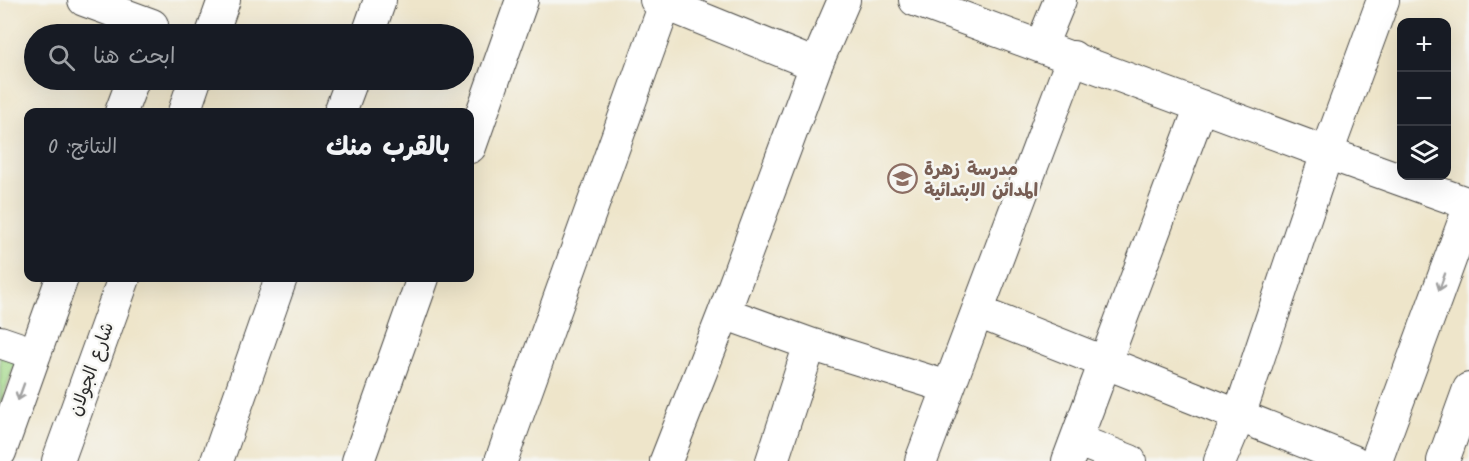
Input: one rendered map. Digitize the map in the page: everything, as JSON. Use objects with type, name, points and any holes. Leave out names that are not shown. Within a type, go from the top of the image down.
[{"type":"street","points":[[84,0],[154,20]]},
{"type":"street","points":[[216,24],[224,0]]},
{"type":"street","points":[[372,24],[380,0]]},
{"type":"street","points":[[474,136],[522,0]]},
{"type":"street","points":[[666,461],[724,313],[816,65],[844,0]]},
{"type":"street","points":[[915,0],[1469,206],[1376,461]]},
{"type":"street","points":[[1041,46],[1060,0]]},
{"type":"street","points":[[1220,461],[1239,416],[1327,153],[1383,0]]},
{"type":"street","points":[[501,461],[660,2],[816,65]]},
{"type":"street","points":[[921,461],[1073,57]]},
{"type":"street","points":[[122,108],[129,90]]},
{"type":"street","points":[[185,108],[192,90]]},
{"type":"street","points":[[342,108],[348,90]]},
{"type":"street","points":[[1130,461],[1072,451],[1201,106]]},
{"type":"street","points":[[0,452],[61,282]]},
{"type":"street","name":"شارع الجولان","points":[[58,461],[123,282]]},
{"type":"street","points":[[217,461],[281,282]]},
{"type":"street","points":[[358,461],[422,282]]},
{"type":"street","points":[[978,312],[1353,461]]},
{"type":"street","points":[[724,313],[810,344],[948,387]]},
{"type":"street","points":[[0,342],[35,354]]},
{"type":"street","points":[[772,461],[810,344]]},
{"type":"street","points":[[1443,461],[1469,389]]},
{"type":"green space","points":[[0,346],[19,353],[0,406]]},
{"type":"place","name":"مدرسة زهرة المدائن الابتدائية","points":[[903,179]]}]
